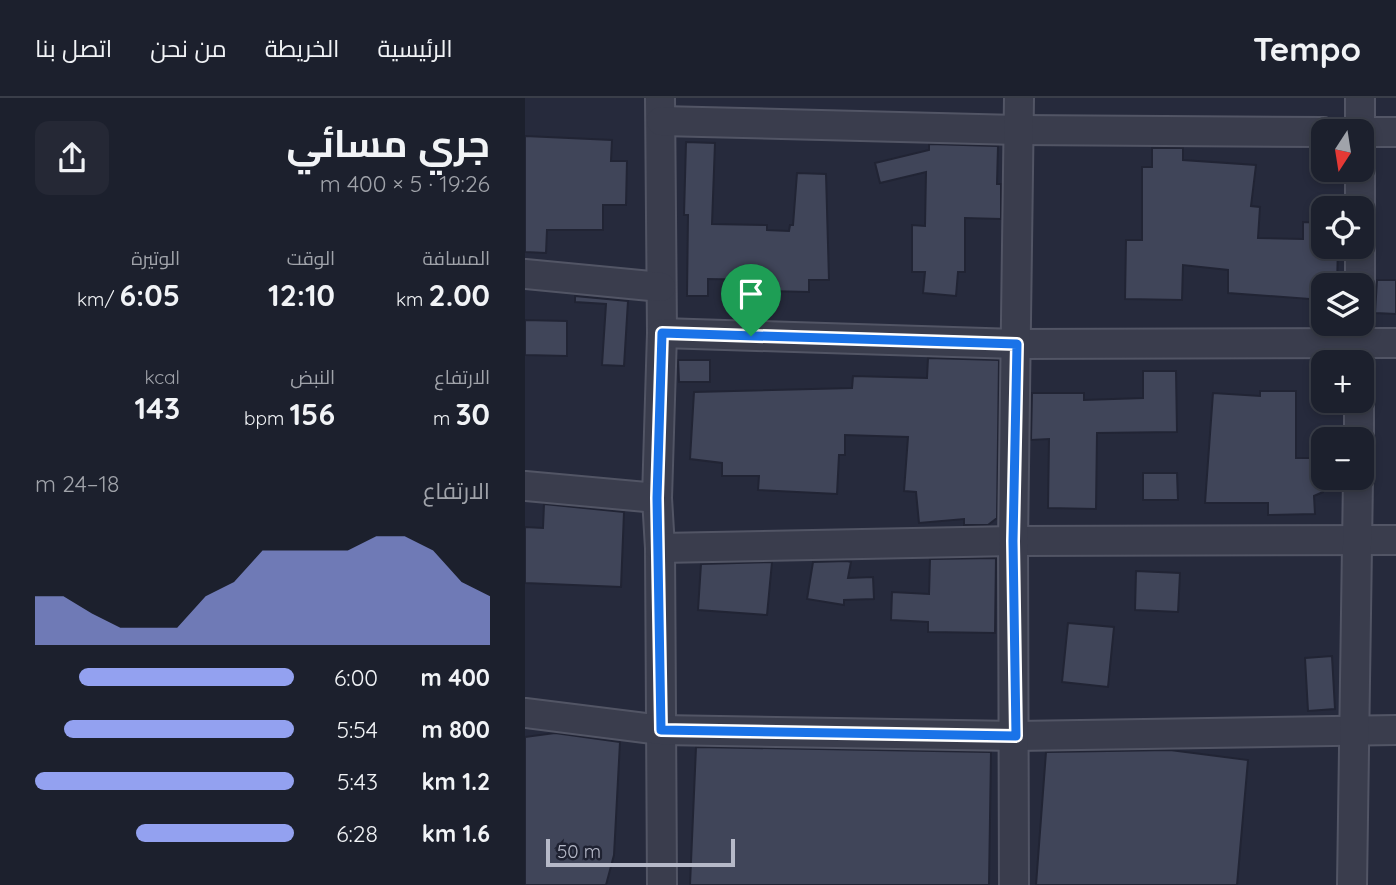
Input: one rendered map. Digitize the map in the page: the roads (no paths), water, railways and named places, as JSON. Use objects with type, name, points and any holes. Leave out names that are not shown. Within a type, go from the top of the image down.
[{"type":"street","points":[[1014,885],[1016,736],[1013,541],[1019,98]]},
{"type":"street","points":[[1360,98],[1361,119]]},
{"type":"street","points":[[662,885],[660,548],[657,498],[662,333],[661,109],[1019,130],[1311,132]]},
{"type":"street","points":[[1374,132],[1396,132]]},
{"type":"street","points":[[525,274],[661,286]]},
{"type":"street","points":[[662,333],[1017,344],[1396,343]]},
{"type":"street","points":[[525,486],[657,498]]},
{"type":"street","points":[[1352,885],[1358,490]]},
{"type":"street","points":[[660,548],[1013,541],[1396,540]]},
{"type":"street","points":[[525,713],[661,730],[1016,736],[1396,730]]}]
